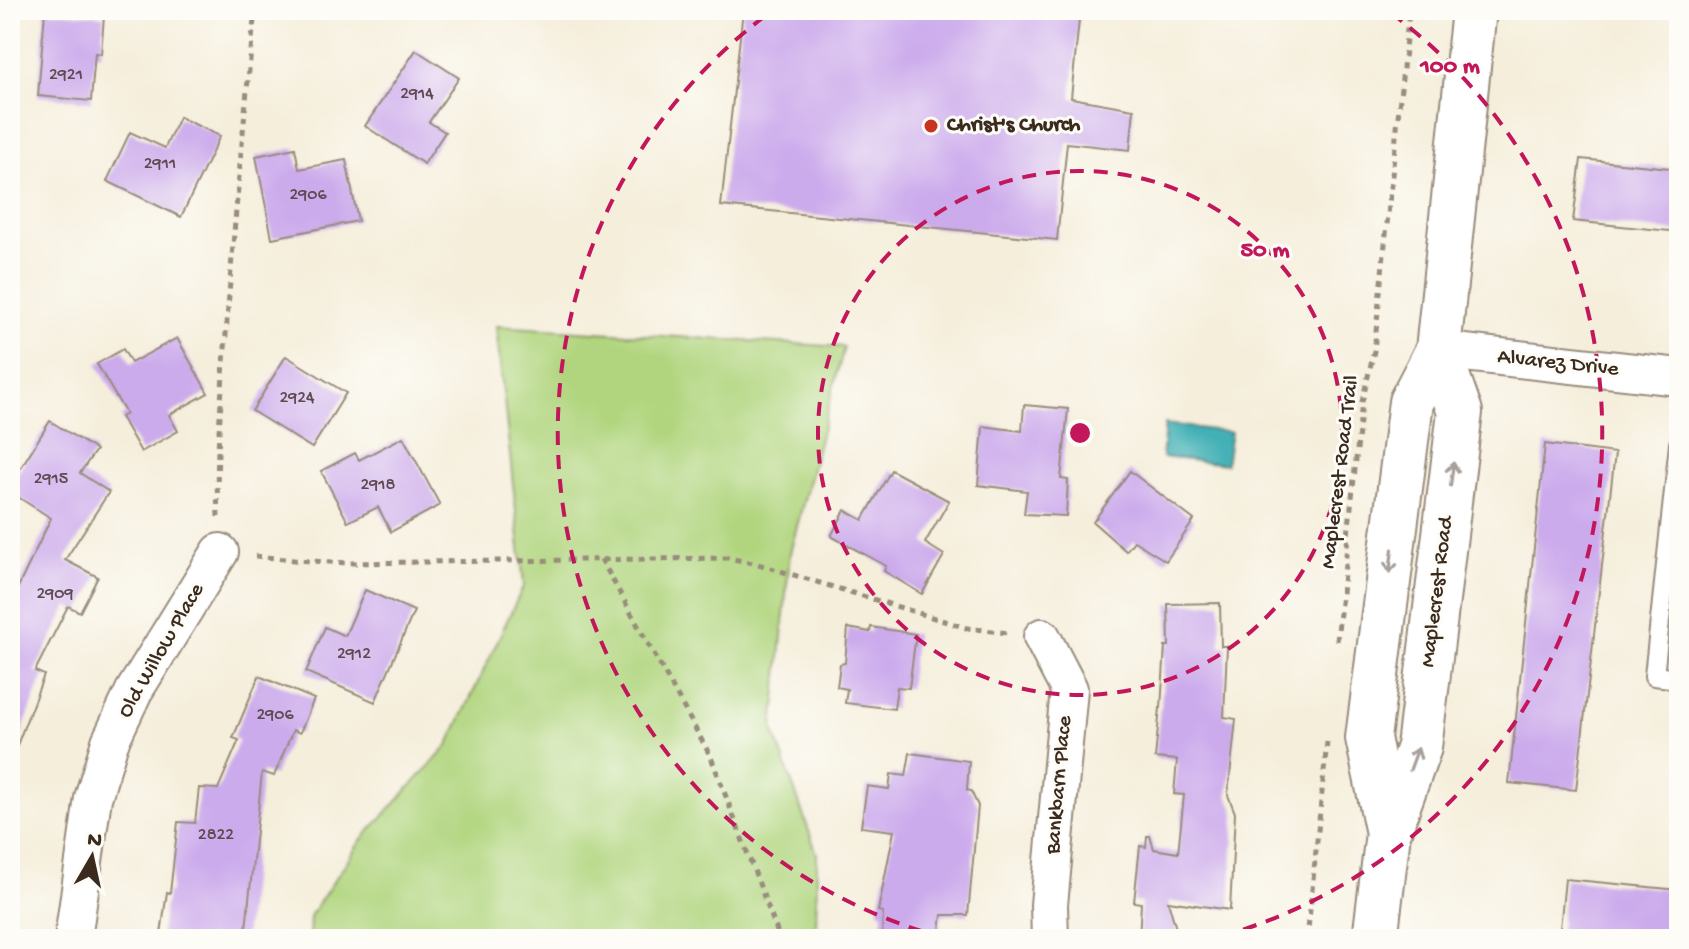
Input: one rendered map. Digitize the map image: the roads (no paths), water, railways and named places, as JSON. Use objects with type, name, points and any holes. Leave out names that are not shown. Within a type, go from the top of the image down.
[{"type":"main road","name":"Maplecrest Road","points":[[1375,939],[1388,833],[1419,747],[1460,412],[1438,350],[1474,10]]},
{"type":"street","name":"Alvarez Drive","points":[[1438,350],[1679,377]]},
{"type":"street","name":"Old Willow Place","points":[[73,939],[93,798],[110,742],[134,691],[220,552]]},
{"type":"street","name":"Bankbarn Place","points":[[1042,637],[1069,689],[1049,905],[1050,939]]},
{"type":"lane","points":[[1679,444],[1654,676],[1679,679]]},
{"type":"water","points":[[1165,424],[1231,432],[1226,464],[1162,457]]},
{"type":"place","name":"Christ's Church","points":[[931,126]]}]
